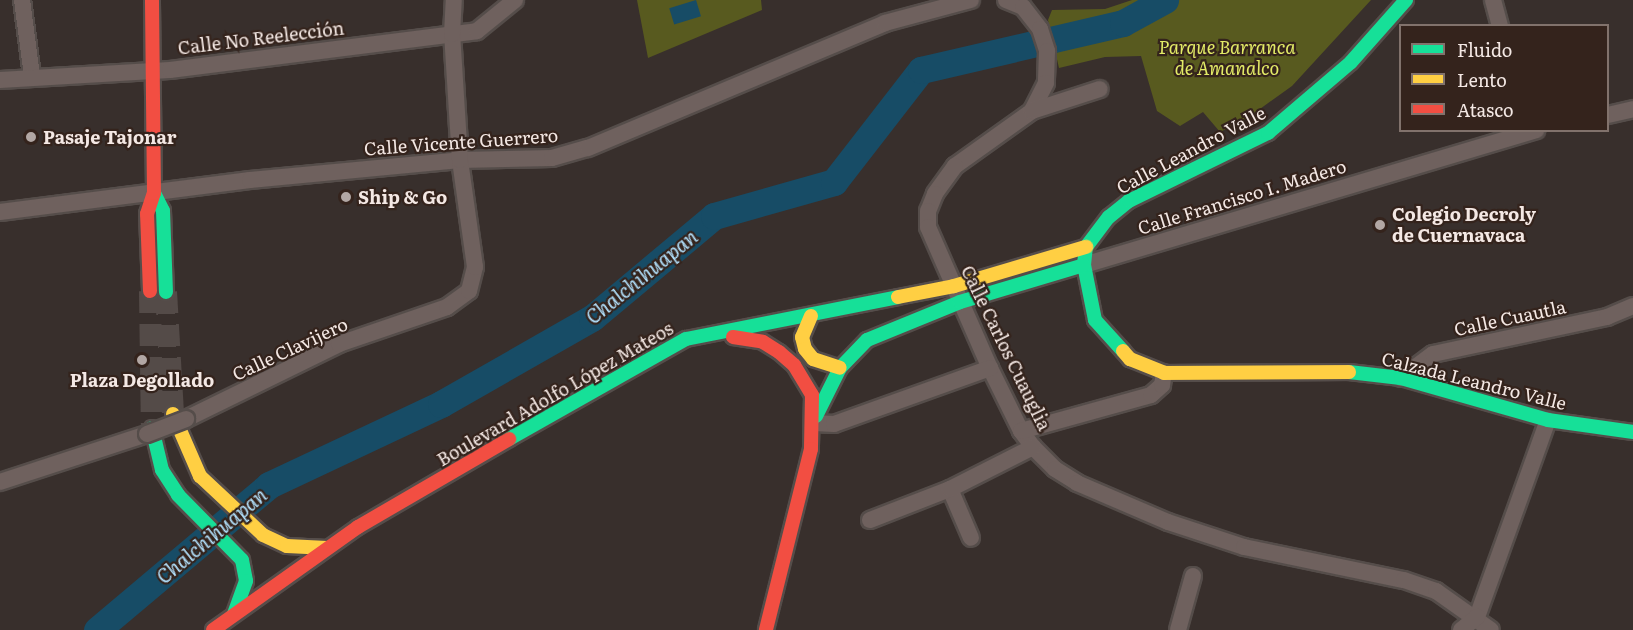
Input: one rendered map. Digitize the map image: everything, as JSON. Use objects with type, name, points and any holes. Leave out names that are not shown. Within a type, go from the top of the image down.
[{"type":"street","points":[[22,0],[32,76]]},
{"type":"street","points":[[150,291],[147,214],[154,193],[152,0]]},
{"type":"street","name":"Calle Clavijero","points":[[0,482],[150,431],[339,344],[461,300],[473,280],[474,267],[460,160],[452,34],[454,0]]},
{"type":"street","name":"Calle No Reelección","points":[[0,80],[32,76],[151,71],[477,31],[515,0]]},
{"type":"street","name":"Calle Vicente Guerrero","points":[[0,212],[460,160],[552,158],[588,148],[885,23],[970,0]]},
{"type":"street","name":"Calle Leandro Valle","points":[[1086,246],[1129,201],[1268,133],[1351,62],[1406,0]]},
{"type":"street","points":[[1493,0],[1499,24]]},
{"type":"street","points":[[1012,2],[1040,29],[1047,68],[1036,104]]},
{"type":"street","name":"Calle Carlos Cuauglia","points":[[1100,89],[1036,104],[955,166],[935,194],[928,211],[928,227],[990,368],[1021,430],[1055,469],[1077,483],[1198,533],[1404,580],[1436,591],[1477,617],[1491,630]]},
{"type":"street","points":[[1609,115],[1633,109]]},
{"type":"street","name":"Calle Francisco I. Madero","points":[[814,423],[840,368],[867,340],[960,302],[1529,132]]},
{"type":"street","points":[[154,193],[163,211],[166,292]]},
{"type":"street","points":[[954,286],[1086,246],[1084,265]]},
{"type":"street","name":"Calzada Leandro Valle","points":[[1084,265],[1095,320],[1130,359],[1164,373],[1189,375],[1316,369],[1401,378],[1548,420],[1633,432]]},
{"type":"street","name":"Boulevard Adolfo López Mateos","points":[[213,630],[327,548],[667,348],[710,335],[954,286]]},
{"type":"street","name":"Calle Cuautla","points":[[1401,378],[1433,354],[1607,317],[1633,306]]},
{"type":"street","points":[[811,316],[802,337],[805,349],[813,359],[840,368]]},
{"type":"street","points":[[710,335],[764,342],[794,365],[812,395],[814,423],[811,449],[766,630]]},
{"type":"street","points":[[814,423],[834,424],[990,368]]},
{"type":"street","points":[[1021,430],[1151,394],[1162,385],[1164,373]]},
{"type":"street","points":[[179,417],[191,461],[210,488],[263,535],[287,546],[327,548]]},
{"type":"street","points":[[1461,630],[1477,617],[1548,420]]},
{"type":"street","points":[[150,431],[162,470],[185,505],[242,560],[246,582],[233,615]]},
{"type":"street","points":[[870,520],[950,489],[1034,447]]},
{"type":"street","points":[[950,489],[971,538]]},
{"type":"street","points":[[1178,630],[1193,576]]},
{"type":"green space","points":[[637,0],[761,0],[762,10],[648,58]]},
{"type":"green space","name":"Parque Barranca de Amanalco","points":[[1132,0],[1371,0],[1292,86],[1246,119],[1220,132],[1203,112],[1180,126],[1157,111],[1141,56],[1105,57],[1059,68],[1048,20],[1052,10],[1105,9]]},
{"type":"water","points":[[696,0],[701,16],[674,24],[669,8]]},
{"type":"waterway","name":"Chalchihuapan","points":[[97,630],[269,485],[441,404],[592,318],[714,216],[834,182],[921,70],[1123,23],[1165,0]]},
{"type":"tunnel","points":[[150,291],[152,428]]},
{"type":"tunnel","points":[[166,292],[173,414]]},
{"type":"traffic: fast","points":[[1123,351],[1095,320],[1084,265],[1086,247],[1109,217],[1129,201],[1268,133],[1351,62],[1406,0]]},
{"type":"traffic: fast","points":[[154,193],[163,211],[166,292]]},
{"type":"traffic: fast","points":[[816,416],[840,368],[867,340],[960,302],[1084,265]]},
{"type":"traffic: fast","points":[[509,439],[686,339],[898,297]]},
{"type":"traffic: fast","points":[[1349,372],[1401,378],[1548,420],[1633,432]]},
{"type":"traffic: fast","points":[[152,428],[162,470],[178,495],[242,560],[246,581],[234,614]]},
{"type":"traffic: slow","points":[[898,297],[954,286],[1086,247]]},
{"type":"traffic: slow","points":[[811,316],[802,337],[805,349],[813,359],[840,368]]},
{"type":"traffic: slow","points":[[1123,351],[1130,359],[1164,373],[1349,372]]},
{"type":"traffic: slow","points":[[173,414],[200,476],[263,535],[287,546],[327,548]]},
{"type":"traffic: jam","points":[[150,291],[147,214],[154,193],[152,0]]},
{"type":"traffic: jam","points":[[733,337],[763,342],[779,352],[794,365],[812,395],[811,449],[766,630]]},
{"type":"traffic: jam","points":[[213,630],[358,527],[509,439]]},
{"type":"place","name":"Pasaje Tajonar","points":[[31,137]]},
{"type":"place","name":"Ship & Go","points":[[346,197]]},
{"type":"place","name":"Colegio Decroly de Cuernavaca","points":[[1380,225]]},
{"type":"place","name":"Plaza Degollado","points":[[142,360]]}]
